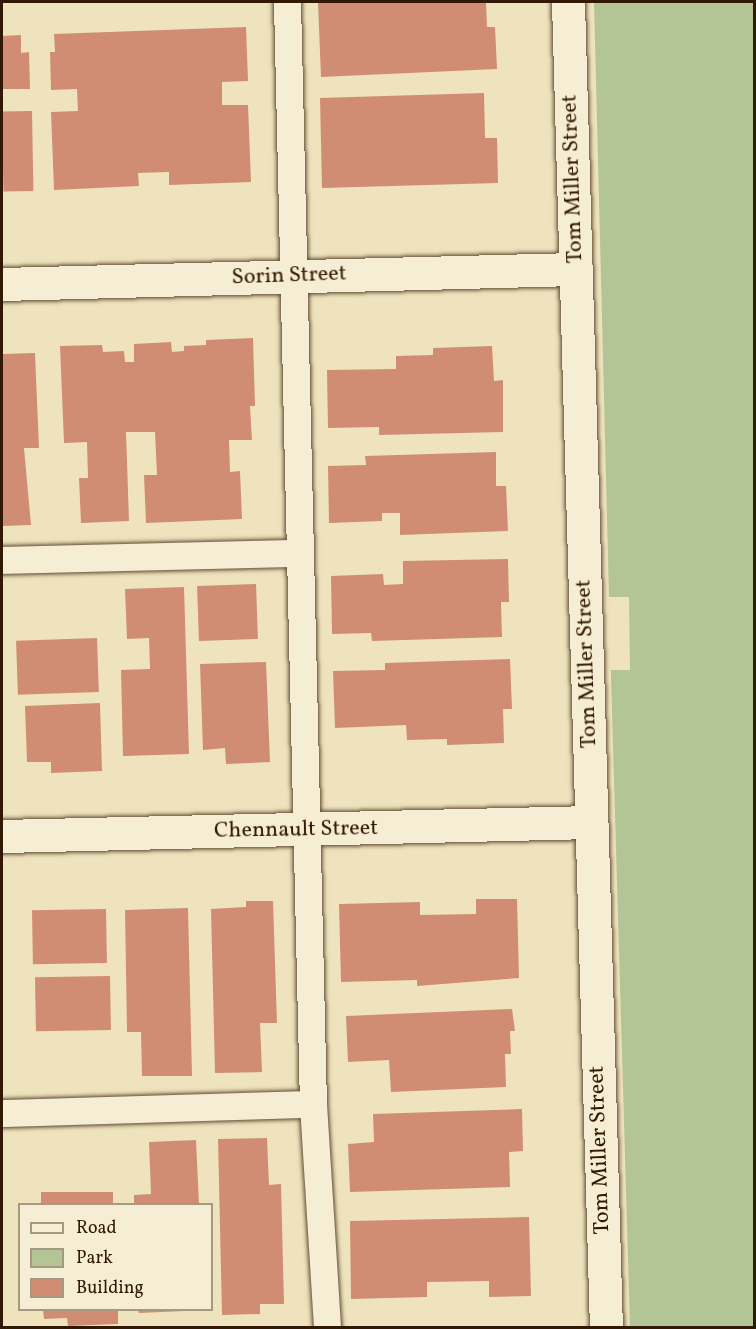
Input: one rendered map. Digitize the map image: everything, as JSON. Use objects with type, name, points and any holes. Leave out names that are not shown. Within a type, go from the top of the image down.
[{"type":"street","name":"Tom Miller Street","points":[[568,2],[606,1328]]},
{"type":"street","name":"Sorin Street","points":[[2,284],[576,269]]},
{"type":"street","name":"Chennault Street","points":[[2,836],[591,822]]},
{"type":"lane","points":[[287,2],[291,276],[308,829],[313,1104],[327,1328]]},
{"type":"lane","points":[[2,560],[299,553]]},
{"type":"lane","points":[[2,1113],[313,1104]]},
{"type":"green space","points":[[594,2],[754,2],[754,1327],[630,1327],[611,677],[611,670],[630,670],[629,597],[609,597]]},
{"type":"building","points":[[486,2],[487,27],[495,27],[497,69],[321,77],[318,3]]},
{"type":"building","points":[[246,27],[248,81],[222,82],[222,105],[248,105],[251,182],[169,185],[169,172],[138,173],[139,186],[54,190],[51,112],[78,111],[77,89],[51,90],[50,52],[55,52],[54,34]]},
{"type":"building","points":[[21,35],[21,53],[29,52],[30,89],[2,89],[2,36]]},
{"type":"building","points":[[484,93],[485,138],[497,138],[498,183],[322,188],[320,98]]},
{"type":"building","points":[[32,111],[33,191],[3,192],[2,112]]},
{"type":"building","points":[[253,338],[255,406],[250,406],[252,440],[229,440],[230,472],[240,471],[242,519],[146,523],[144,475],[157,475],[155,432],[126,432],[129,521],[81,523],[79,478],[88,478],[87,442],[64,443],[60,346],[102,345],[103,352],[124,351],[125,362],[134,362],[134,344],[171,342],[172,352],[184,351],[184,346],[206,345],[206,340]]},
{"type":"building","points":[[492,346],[494,381],[503,380],[503,432],[379,435],[379,427],[328,428],[327,370],[396,369],[396,356],[433,355],[433,348]]},
{"type":"building","points":[[35,353],[39,448],[24,448],[31,525],[2,526],[2,354]]},
{"type":"building","points":[[496,452],[496,486],[506,486],[508,531],[400,535],[400,513],[382,513],[382,521],[329,523],[328,466],[366,465],[365,456]]},
{"type":"building","points":[[508,559],[509,602],[501,602],[502,637],[372,641],[371,633],[332,634],[331,576],[383,574],[384,585],[403,584],[403,561]]},
{"type":"building","points":[[256,584],[258,639],[199,641],[197,586]]},
{"type":"building","points":[[184,587],[189,754],[123,756],[121,670],[150,669],[149,638],[127,639],[125,589]]},
{"type":"building","points":[[97,638],[99,692],[18,695],[16,641]]},
{"type":"building","points":[[510,659],[512,709],[503,709],[504,743],[447,745],[447,739],[407,740],[406,725],[335,728],[333,671],[385,670],[385,663]]},
{"type":"building","points":[[266,662],[270,762],[226,764],[225,748],[203,750],[200,664]]},
{"type":"building","points":[[100,703],[102,771],[51,773],[51,762],[27,762],[25,706]]},
{"type":"building","points":[[476,899],[517,899],[519,978],[417,986],[417,980],[341,982],[339,904],[420,902],[420,915],[476,914]]},
{"type":"building","points":[[246,901],[273,901],[277,1023],[260,1023],[262,1072],[215,1073],[211,909],[246,907]]},
{"type":"building","points":[[188,908],[192,1076],[142,1076],[141,1032],[127,1032],[125,910]]},
{"type":"building","points":[[106,909],[107,963],[33,964],[32,910]]},
{"type":"building","points":[[110,976],[111,1030],[36,1031],[35,977]]},
{"type":"building","points":[[512,1009],[515,1031],[510,1031],[511,1054],[505,1054],[506,1087],[391,1092],[389,1060],[348,1062],[346,1016]]},
{"type":"building","points":[[522,1109],[523,1151],[509,1152],[510,1187],[350,1192],[348,1144],[374,1142],[373,1114]]},
{"type":"building","points":[[267,1138],[269,1185],[281,1184],[284,1304],[260,1304],[260,1314],[222,1315],[218,1139]]},
{"type":"building","points":[[196,1140],[199,1203],[134,1203],[134,1195],[151,1194],[149,1142]]},
{"type":"building","points":[[41,1192],[113,1192],[113,1203],[41,1203]]},
{"type":"building","points":[[529,1217],[531,1296],[489,1297],[489,1281],[427,1282],[427,1297],[351,1299],[350,1221]]},
{"type":"building","points":[[43,1311],[118,1311],[118,1324],[68,1326],[67,1318],[44,1319]]},
{"type":"building","points":[[138,1311],[185,1311],[139,1313]]}]
